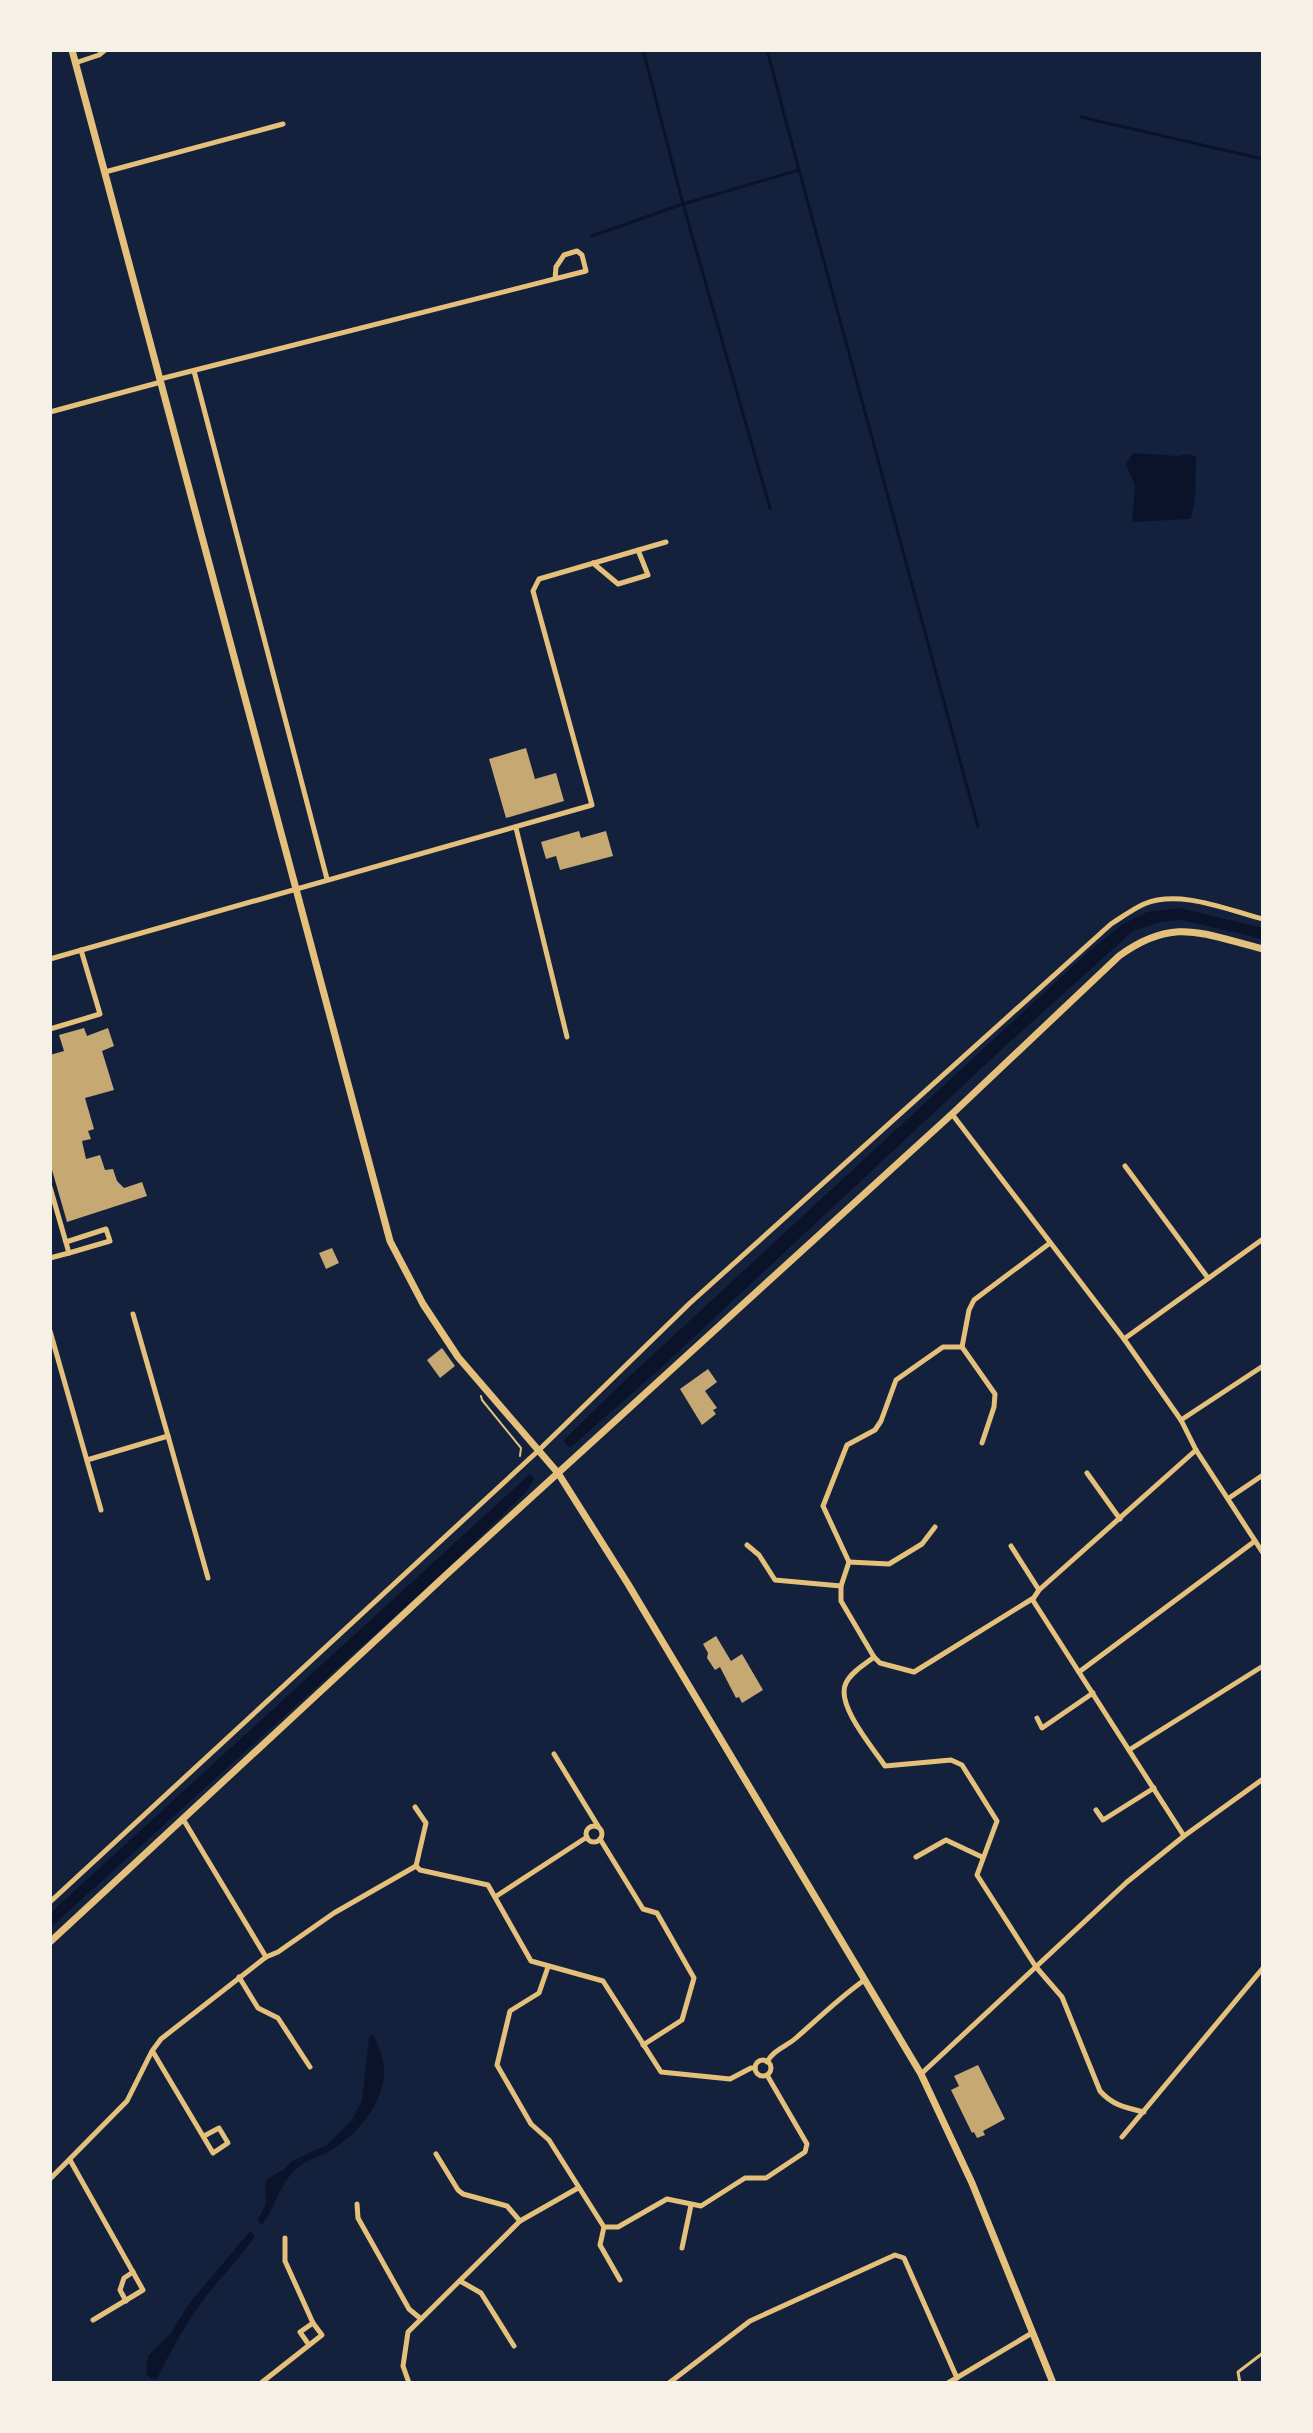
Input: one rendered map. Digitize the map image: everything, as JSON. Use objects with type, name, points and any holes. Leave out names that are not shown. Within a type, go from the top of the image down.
[{"type":"street","points":[[72,50],[390,1241],[423,1304],[458,1357],[558,1473],[628,1584],[921,2074],[972,2183],[1053,2383]]},
{"type":"street","points":[[75,63],[105,50]]},
{"type":"street","points":[[105,172],[283,124]]},
{"type":"street","points":[[50,412],[194,371],[555,279],[586,271],[582,255],[577,251],[564,255],[556,267],[555,279]]},
{"type":"street","points":[[194,371],[327,879]]},
{"type":"street","points":[[50,959],[592,805],[533,591],[539,579],[666,542]]},
{"type":"street","points":[[593,563],[618,584],[648,575],[638,550]]},
{"type":"street","points":[[516,828],[567,1037]]},
{"type":"street","points":[[50,1902],[542,1453],[690,1303],[1111,924],[1145,904],[1163,899],[1184,899],[1263,919]]},
{"type":"street","points":[[50,1942],[952,1114],[1119,956],[1140,940],[1160,933],[1183,931],[1263,949]]},
{"type":"street","points":[[50,1029],[100,1014],[81,950]]},
{"type":"street","points":[[952,1114],[1124,1339],[1181,1420],[1196,1450],[1263,1553]]},
{"type":"street","points":[[1125,1166],[1208,1278]]},
{"type":"street","points":[[50,1187],[69,1253]]},
{"type":"street","points":[[50,1258],[110,1241],[106,1229],[66,1242]]},
{"type":"street","points":[[1124,1339],[1263,1239]]},
{"type":"street","points":[[982,1443],[995,1394],[962,1347],[969,1310],[974,1300],[1050,1243]]},
{"type":"street","points":[[133,1314],[208,1578]]},
{"type":"street","points":[[50,1331],[101,1510]]},
{"type":"street","points":[[962,1347],[943,1347],[896,1380],[875,1430],[847,1445],[823,1506],[849,1562],[841,1586],[841,1601],[880,1663],[914,1672],[1032,1599],[1196,1450]]},
{"type":"street","points":[[1181,1420],[1263,1366]]},
{"type":"street","points":[[87,1460],[168,1436]]},
{"type":"street","points":[[1087,1473],[1120,1519]]},
{"type":"street","points":[[1229,1498],[1263,1475]]},
{"type":"street","points":[[849,1562],[889,1564],[922,1544],[935,1527]]},
{"type":"street","points":[[1079,1672],[1255,1541]]},
{"type":"street","points":[[747,1545],[759,1555],[775,1580],[841,1586]]},
{"type":"street","points":[[1011,1546],[1039,1590]]},
{"type":"street","points":[[1032,1599],[1184,1836]]},
{"type":"street","points":[[874,1657],[846,1681],[843,1692],[846,1706],[885,1766],[951,1760],[962,1765],[997,1821],[977,1875],[1036,1967],[1062,1997],[1100,2091],[1107,2100],[1121,2107],[1144,2112]]},
{"type":"street","points":[[1129,1750],[1263,1666]]},
{"type":"street","points":[[1037,1718],[1042,1728],[1093,1693]]},
{"type":"street","points":[[554,1754],[602,1832],[600,1839],[594,1842],[587,1837]]},
{"type":"street","points":[[921,2074],[1127,1882],[1263,1779]]},
{"type":"street","points":[[1096,1810],[1103,1820],[1154,1788]]},
{"type":"street","points":[[50,2179],[127,2101],[161,2039],[266,1957],[416,1866],[426,1823],[415,1807]]},
{"type":"street","points":[[183,1819],[266,1957]]},
{"type":"street","points":[[587,1837],[587,1830],[598,1826]]},
{"type":"street","points":[[495,1897],[587,1837]]},
{"type":"street","points":[[600,1839],[643,1909],[657,1913],[694,1978],[682,2020],[643,2045]]},
{"type":"street","points":[[916,1857],[946,1840],[982,1857]]},
{"type":"street","points":[[416,1866],[420,1870],[488,1885],[531,1961],[603,1981],[661,2072],[730,2079],[755,2068],[760,2061],[767,2062],[771,2068],[767,2075]]},
{"type":"street","points":[[548,1967],[539,1993],[510,2011],[497,2065],[531,2124],[549,2140],[604,2227],[600,2245],[620,2280]]},
{"type":"street","points":[[1122,2137],[1263,1968]]},
{"type":"street","points":[[239,1977],[258,2008],[278,2018],[310,2067]]},
{"type":"street","points":[[767,2062],[769,2056],[795,2040],[825,2009],[863,1981]]},
{"type":"street","points":[[152,2051],[213,2153],[228,2143],[219,2128],[204,2136]]},
{"type":"street","points":[[755,2068],[759,2075],[767,2075]]},
{"type":"street","points":[[604,2227],[618,2227],[667,2199],[701,2206],[745,2178],[766,2178],[805,2152],[807,2144],[767,2075]]},
{"type":"street","points":[[436,2154],[463,2194],[507,2206],[520,2221]]},
{"type":"street","points":[[70,2160],[143,2290],[93,2320]]},
{"type":"street","points":[[409,2383],[403,2366],[408,2332],[520,2221],[578,2188]]},
{"type":"street","points":[[357,2204],[358,2218],[409,2309],[421,2319]]},
{"type":"street","points":[[682,2248],[691,2205]]},
{"type":"street","points":[[261,2383],[322,2335],[313,2323],[285,2261],[285,2238]]},
{"type":"street","points":[[669,2383],[750,2321],[895,2255],[904,2258],[957,2378]]},
{"type":"street","points":[[126,2301],[120,2290],[124,2278],[133,2272]]},
{"type":"street","points":[[460,2281],[481,2293],[514,2346]]},
{"type":"street","points":[[309,2345],[300,2332],[313,2323]]},
{"type":"street","points":[[948,2383],[1032,2333]]},
{"type":"lane","points":[[1240,2383],[1238,2372],[1263,2353]]},
{"type":"water","points":[[1133,453],[1189,454],[1196,457],[1191,519],[1132,522],[1135,486],[1126,464]]},
{"type":"water","points":[[1180,908],[1263,928],[1263,939],[1181,920],[1160,922],[1133,931],[663,1366],[570,1448],[563,1441],[1087,953],[1123,924],[1147,912]]},
{"type":"water","points":[[530,1474],[534,1479],[526,1492],[446,1570],[50,1928],[50,1914],[59,1905]]},
{"type":"water","points":[[373,2034],[382,2054],[384,2070],[382,2087],[373,2108],[341,2144],[294,2171],[263,2224],[259,2223],[266,2204],[267,2179],[292,2161],[327,2145],[351,2121],[362,2101],[369,2038]]},
{"type":"water","points":[[250,2231],[255,2236],[204,2299],[157,2379],[152,2379],[146,2374],[148,2356],[171,2333],[188,2305]]},
{"type":"building","points":[[526,748],[535,779],[556,773],[564,801],[506,818],[489,759]]},
{"type":"building","points":[[579,831],[581,838],[606,831],[613,856],[560,870],[556,856],[546,859],[541,842]]},
{"type":"building","points":[[84,1028],[87,1036],[108,1028],[114,1046],[102,1051],[114,1090],[85,1098],[94,1129],[88,1131],[91,1139],[82,1141],[86,1159],[100,1155],[105,1170],[113,1169],[117,1181],[124,1188],[142,1182],[147,1196],[67,1222],[50,1163],[50,1055],[64,1051],[59,1035]]},
{"type":"building","points":[[332,1248],[339,1263],[326,1269],[319,1253]]},
{"type":"building","points":[[442,1348],[455,1366],[440,1378],[427,1360]]},
{"type":"building","points":[[708,1369],[717,1382],[705,1391],[717,1408],[713,1410],[716,1414],[702,1425],[680,1389]]},
{"type":"building","points":[[716,1636],[731,1661],[742,1654],[763,1690],[742,1703],[739,1697],[736,1698],[720,1667],[715,1670],[707,1658],[703,1644]]},
{"type":"building","points":[[978,2065],[1005,2119],[983,2131],[985,2135],[977,2138],[951,2090],[959,2086],[954,2076]]},
{"type":"waterway","points":[[643,50],[683,204],[770,508]]},
{"type":"waterway","points":[[767,50],[799,170]]},
{"type":"waterway","points":[[1081,117],[1263,159]]},
{"type":"waterway","points":[[592,236],[683,204],[799,170],[978,827]]}]
